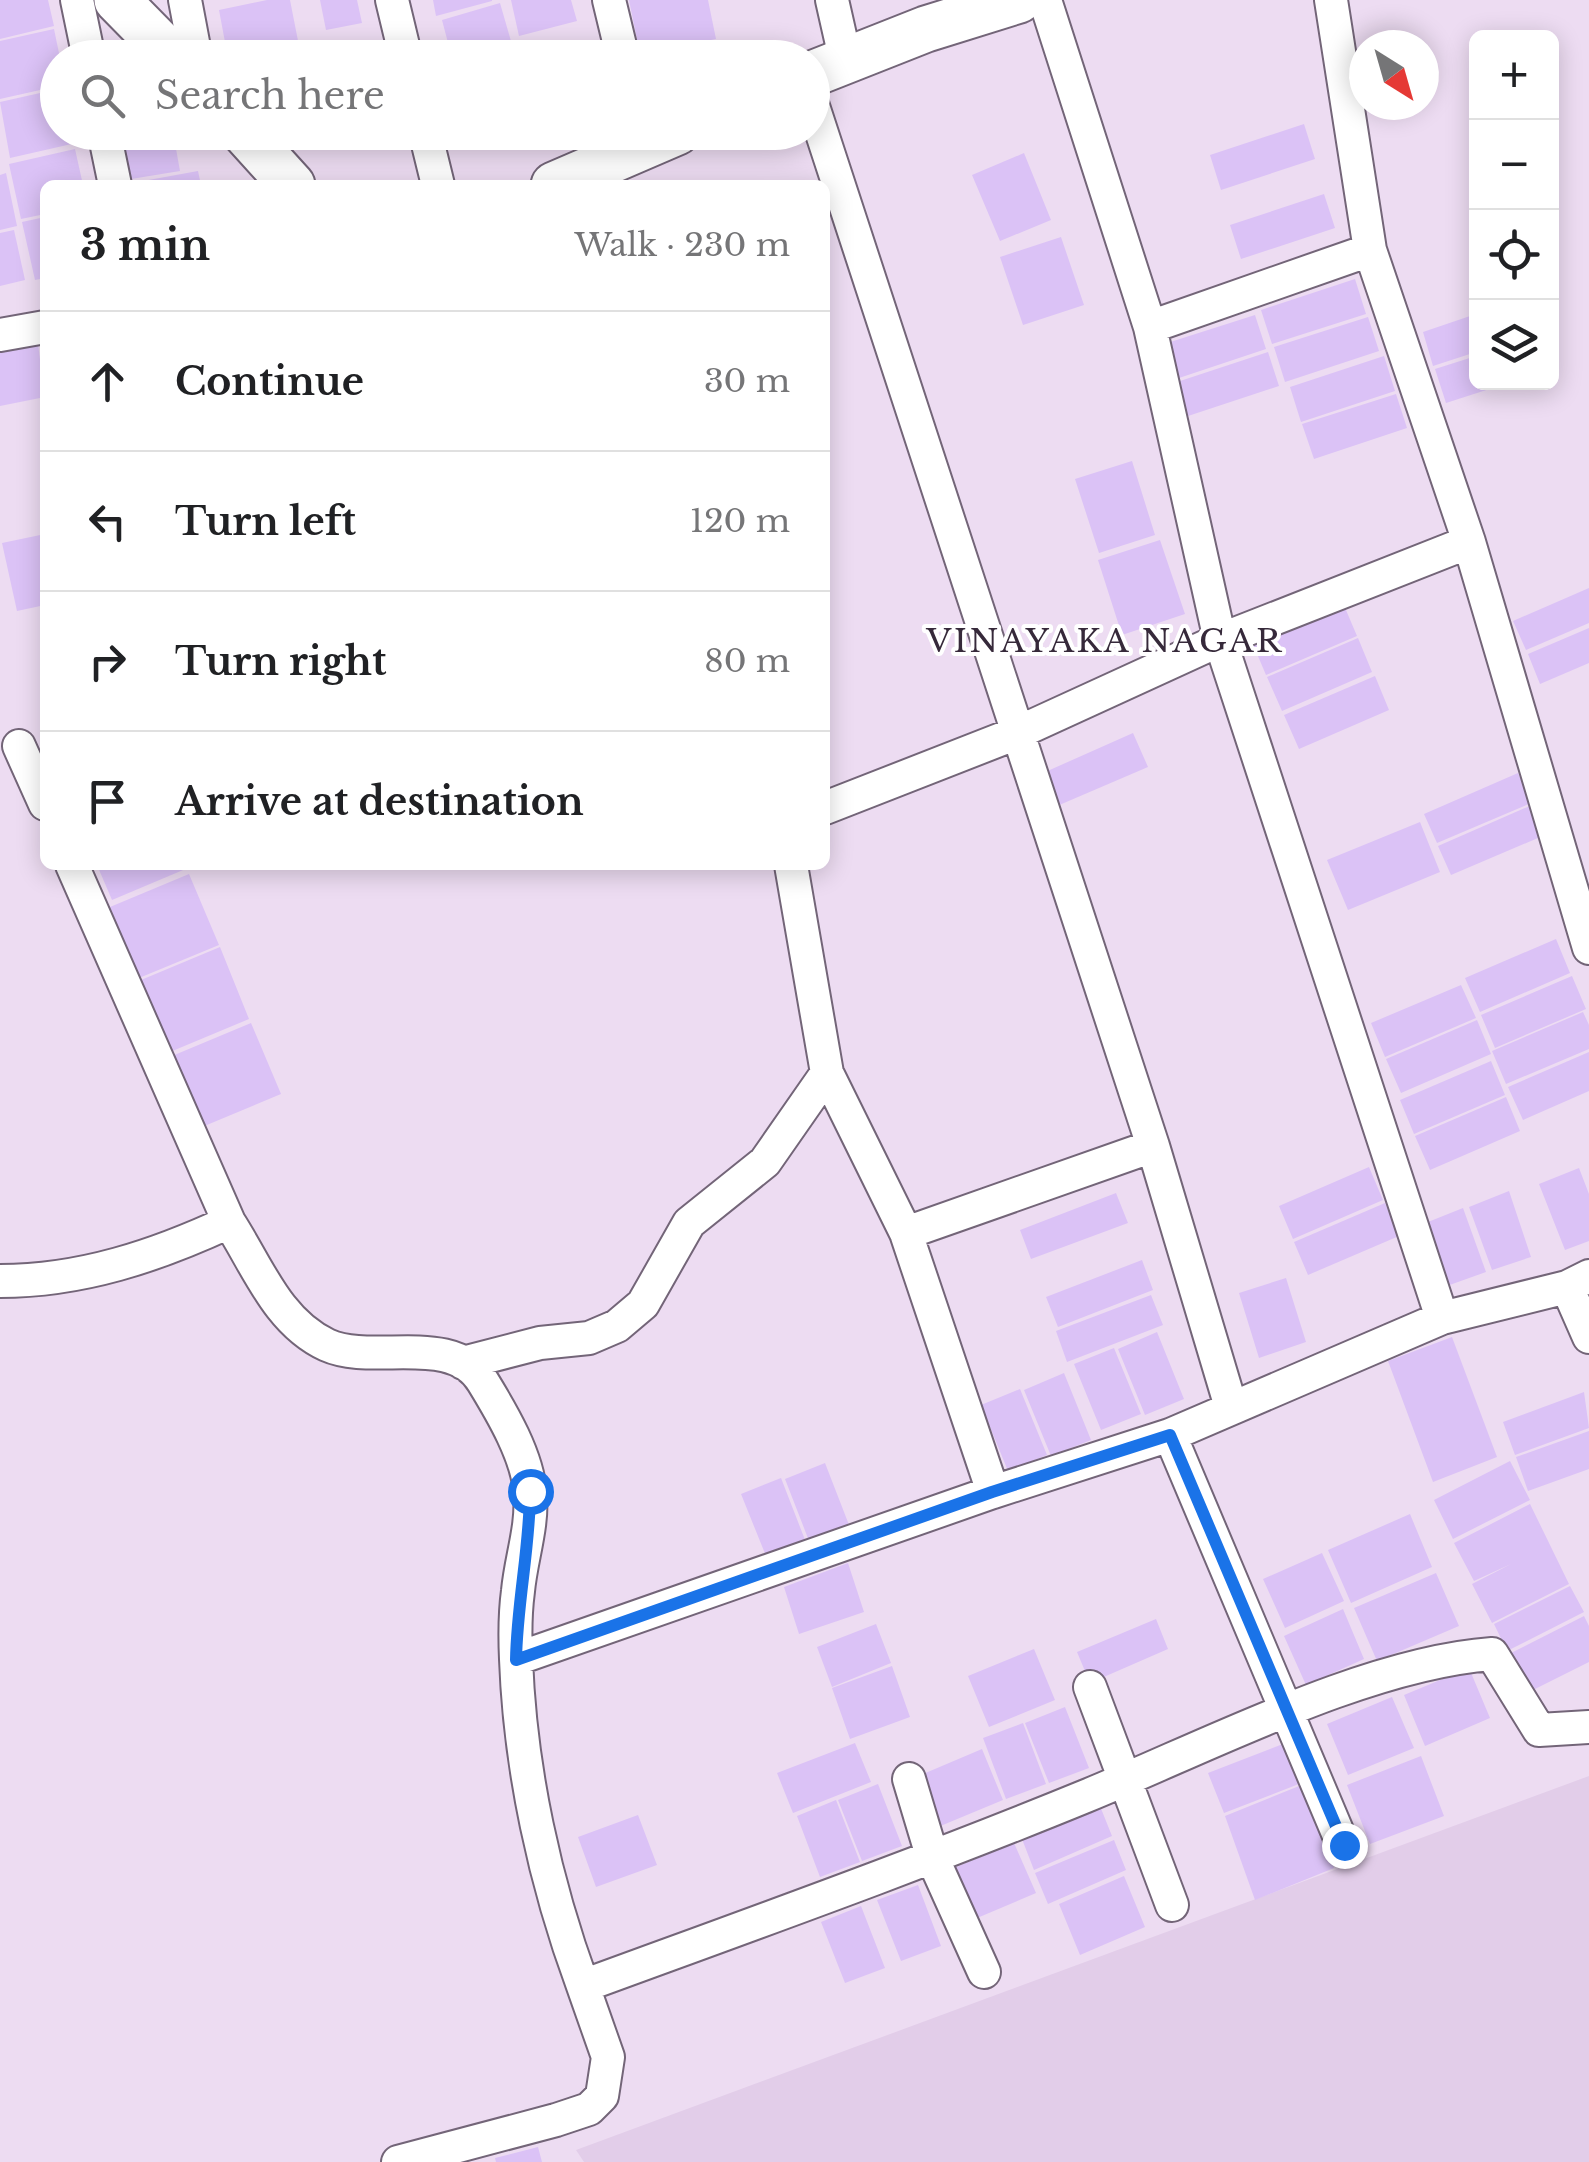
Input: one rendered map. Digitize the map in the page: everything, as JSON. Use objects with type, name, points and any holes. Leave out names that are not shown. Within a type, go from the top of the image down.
[{"type":"street","points":[[77,0],[85,40]]},
{"type":"street","points":[[117,0],[156,40]]},
{"type":"street","points":[[185,0],[193,40]]},
{"type":"street","points":[[392,0],[402,40]]},
{"type":"street","points":[[609,0],[619,40]]},
{"type":"street","points":[[830,45],[832,0]]},
{"type":"street","points":[[830,68],[926,29],[1019,0]]},
{"type":"street","points":[[1045,0],[1150,327],[1220,640],[1442,1318]]},
{"type":"street","points":[[1331,0],[1370,250],[1470,542],[1589,948]]},
{"type":"street","points":[[108,150],[114,180]]},
{"type":"street","points":[[260,150],[287,180]]},
{"type":"street","points":[[429,150],[437,180]]},
{"type":"street","points":[[571,180],[629,150]]},
{"type":"street","points":[[827,150],[1153,1146],[1231,1407]]},
{"type":"street","points":[[1150,327],[1370,250]]},
{"type":"street","points":[[0,335],[40,327]]},
{"type":"street","points":[[830,806],[1017,732],[1220,640],[1470,542]]},
{"type":"street","points":[[19,746],[40,793]]},
{"type":"street","points":[[74,870],[229,1222],[263,1282],[296,1324],[328,1346],[390,1355],[432,1353],[463,1363],[481,1378],[522,1459],[530,1491],[530,1523],[518,1592],[516,1660],[528,1773],[548,1869],[608,2057],[602,2096],[589,2108],[556,2120],[398,2162]]},
{"type":"street","points":[[792,870],[827,1073],[906,1233],[992,1492]]},
{"type":"street","points":[[463,1363],[540,1343],[589,1338],[618,1326],[643,1304],[689,1223],[765,1162],[827,1073]]},
{"type":"street","points":[[906,1233],[1153,1146]]},
{"type":"street","points":[[0,1281],[36,1281],[152,1258],[229,1222]]},
{"type":"street","points":[[516,1660],[992,1492],[1170,1435],[1442,1318],[1578,1281],[1589,1337]]},
{"type":"street","points":[[1170,1435],[1344,1845]]},
{"type":"street","points":[[583,1986],[932,1859],[1285,1713],[1448,1657],[1492,1654],[1539,1730],[1589,1727]]},
{"type":"street","points":[[1090,1687],[1122,1781],[1172,1904]]},
{"type":"street","points":[[909,1779],[932,1859],[984,1972]]},
{"type":"shaded area","points":[[1589,1776],[1589,2162],[584,2162],[576,2150]]},
{"type":"building","points":[[0,0],[48,0],[54,26],[0,39]]},
{"type":"building","points":[[267,0],[290,0],[298,40],[225,40],[219,10]]},
{"type":"building","points":[[320,0],[357,0],[362,23],[326,30]]},
{"type":"building","points":[[433,0],[492,0],[492,1],[436,16]]},
{"type":"building","points":[[511,0],[571,0],[577,21],[519,36]]},
{"type":"building","points":[[629,0],[708,0],[716,39],[637,40]]},
{"type":"building","points":[[500,3],[511,40],[447,40],[442,20]]},
{"type":"building","points":[[54,29],[56,40],[40,40],[40,90],[0,99],[0,41]]},
{"type":"building","points":[[40,93],[40,150],[45,150],[10,158],[0,102]]},
{"type":"building","points":[[1304,124],[1315,159],[1221,190],[1210,155]]},
{"type":"building","points":[[75,150],[82,180],[40,180],[40,215],[21,219],[9,164]]},
{"type":"building","points":[[120,150],[176,150],[180,171],[125,180]]},
{"type":"building","points":[[1024,153],[1051,220],[1000,241],[972,175]]},
{"type":"building","points":[[198,171],[200,180],[148,180]]},
{"type":"building","points":[[6,173],[17,226],[0,230],[0,175]]},
{"type":"building","points":[[1324,194],[1335,228],[1241,259],[1230,225]]},
{"type":"building","points":[[40,218],[40,279],[35,280],[22,222]]},
{"type":"building","points":[[14,230],[25,280],[0,286],[0,233]]},
{"type":"building","points":[[1061,237],[1084,305],[1023,325],[1000,257]]},
{"type":"building","points":[[1355,279],[1366,314],[1272,344],[1261,310]]},
{"type":"building","points":[[1255,315],[1266,349],[1173,380],[1161,345]]},
{"type":"building","points":[[1469,316],[1469,354],[1433,366],[1423,332]]},
{"type":"building","points":[[1368,317],[1379,351],[1285,382],[1274,347]]},
{"type":"building","points":[[36,329],[40,398],[0,406],[0,337]]},
{"type":"building","points":[[1268,352],[1279,386],[1185,417],[1174,383]]},
{"type":"building","points":[[1384,356],[1395,391],[1301,422],[1290,387]]},
{"type":"building","points":[[1469,358],[1469,390],[1486,390],[1446,403],[1435,369]]},
{"type":"building","points":[[1396,394],[1407,428],[1314,459],[1302,424]]},
{"type":"building","points":[[1132,461],[1155,535],[1099,553],[1075,479]]},
{"type":"building","points":[[40,535],[40,606],[17,611],[2,543]]},
{"type":"building","points":[[1160,540],[1185,614],[1122,635],[1098,560]]},
{"type":"building","points":[[1589,588],[1589,623],[1526,650],[1513,621]]},
{"type":"building","points":[[1343,603],[1357,636],[1266,675],[1252,642]]},
{"type":"building","points":[[1589,628],[1589,663],[1540,684],[1528,654]]},
{"type":"building","points":[[1358,638],[1372,672],[1282,711],[1267,677]]},
{"type":"building","points":[[1375,676],[1389,710],[1299,749],[1284,715]]},
{"type":"building","points":[[1133,733],[1148,767],[1057,806],[1043,773]]},
{"type":"building","points":[[1518,773],[1531,803],[1437,843],[1424,814]]},
{"type":"building","points":[[1532,805],[1545,835],[1451,875],[1438,846]]},
{"type":"building","points":[[1420,822],[1440,872],[1348,910],[1327,860]]},
{"type":"building","points":[[99,870],[183,870],[112,900]]},
{"type":"building","points":[[189,874],[219,945],[139,978],[110,907]]},
{"type":"building","points":[[1556,939],[1570,973],[1480,1012],[1465,978]]},
{"type":"building","points":[[220,947],[249,1019],[170,1052],[141,980]]},
{"type":"building","points":[[1572,976],[1586,1009],[1495,1048],[1481,1015]]},
{"type":"building","points":[[1461,985],[1476,1018],[1385,1057],[1371,1023]]},
{"type":"building","points":[[1583,1012],[1589,1025],[1589,1049],[1506,1084],[1492,1051]]},
{"type":"building","points":[[1477,1020],[1491,1054],[1401,1093],[1386,1059]]},
{"type":"building","points":[[251,1023],[281,1094],[202,1127],[172,1056]]},
{"type":"building","points":[[1589,1052],[1589,1091],[1523,1120],[1508,1087]]},
{"type":"building","points":[[1491,1061],[1505,1095],[1414,1134],[1400,1100]]},
{"type":"building","points":[[1506,1097],[1520,1131],[1430,1170],[1415,1136]]},
{"type":"building","points":[[1369,1167],[1383,1200],[1293,1239],[1279,1206]]},
{"type":"building","points":[[1579,1168],[1589,1194],[1589,1241],[1565,1250],[1539,1184]]},
{"type":"building","points":[[1509,1191],[1531,1257],[1492,1270],[1469,1207]]},
{"type":"building","points":[[1116,1193],[1128,1223],[1031,1259],[1020,1230]]},
{"type":"building","points":[[1385,1203],[1399,1236],[1308,1275],[1294,1242]]},
{"type":"building","points":[[1463,1208],[1486,1272],[1444,1287],[1423,1224]]},
{"type":"building","points":[[1142,1260],[1153,1290],[1058,1327],[1046,1297]]},
{"type":"building","points":[[1286,1278],[1306,1342],[1259,1358],[1239,1293]]},
{"type":"building","points":[[1151,1295],[1163,1325],[1067,1362],[1056,1331]]},
{"type":"building","points":[[1157,1332],[1184,1399],[1145,1415],[1118,1349]]},
{"type":"building","points":[[1452,1337],[1497,1457],[1433,1482],[1388,1361]]},
{"type":"building","points":[[1114,1348],[1141,1414],[1101,1430],[1074,1364]]},
{"type":"building","points":[[1064,1373],[1091,1440],[1051,1456],[1024,1390]]},
{"type":"building","points":[[1020,1389],[1047,1455],[1008,1471],[981,1405]]},
{"type":"building","points":[[1584,1392],[1589,1428],[1515,1455],[1503,1422]]},
{"type":"building","points":[[1589,1431],[1589,1469],[1528,1491],[1516,1457]]},
{"type":"building","points":[[1510,1461],[1530,1500],[1453,1539],[1434,1500]]},
{"type":"building","points":[[825,1463],[851,1530],[811,1546],[785,1479]]},
{"type":"building","points":[[781,1478],[807,1545],[768,1561],[741,1494]]},
{"type":"building","points":[[1530,1504],[1569,1584],[1492,1623],[1472,1584],[1511,1564],[1474,1581],[1454,1543]]},
{"type":"building","points":[[1410,1514],[1432,1567],[1351,1603],[1328,1550]]},
{"type":"building","points":[[1322,1553],[1344,1601],[1285,1628],[1263,1579]]},
{"type":"building","points":[[848,1563],[864,1612],[799,1634],[784,1587]]},
{"type":"building","points":[[1436,1573],[1459,1626],[1377,1661],[1354,1608]]},
{"type":"building","points":[[1570,1586],[1584,1612],[1507,1651],[1494,1624]]},
{"type":"building","points":[[1343,1609],[1364,1659],[1306,1685],[1284,1636]]},
{"type":"building","points":[[1584,1616],[1589,1626],[1589,1662],[1527,1693],[1507,1655]]},
{"type":"building","points":[[1156,1619],[1168,1649],[1090,1683],[1077,1652]]},
{"type":"building","points":[[876,1624],[891,1663],[832,1687],[817,1647]]},
{"type":"building","points":[[1034,1649],[1055,1700],[989,1727],[968,1676]]},
{"type":"building","points":[[892,1666],[910,1717],[850,1739],[832,1688]]},
{"type":"building","points":[[1469,1668],[1490,1718],[1425,1746],[1404,1695]]},
{"type":"building","points":[[1392,1697],[1414,1748],[1348,1775],[1327,1724]]},
{"type":"building","points":[[1065,1707],[1089,1768],[1049,1783],[1025,1723]]},
{"type":"building","points":[[1023,1723],[1046,1784],[1006,1799],[983,1738]]},
{"type":"building","points":[[1288,1742],[1304,1782],[1224,1813],[1208,1773]]},
{"type":"building","points":[[855,1743],[871,1782],[793,1813],[777,1773]]},
{"type":"building","points":[[982,1749],[1003,1800],[938,1827],[916,1777]]},
{"type":"building","points":[[1421,1756],[1444,1816],[1370,1844],[1347,1785]]},
{"type":"building","points":[[878,1784],[902,1846],[862,1861],[838,1800]]},
{"type":"building","points":[[1304,1784],[1334,1868],[1255,1900],[1225,1816]]},
{"type":"building","points":[[836,1800],[860,1862],[820,1877],[797,1816]]},
{"type":"building","points":[[1100,1806],[1112,1836],[1034,1870],[1022,1839]]},
{"type":"building","points":[[638,1815],[657,1865],[596,1887],[578,1837]]},
{"type":"building","points":[[1114,1840],[1126,1870],[1048,1904],[1035,1873]]},
{"type":"building","points":[[1014,1843],[1036,1893],[970,1921],[949,1870]]},
{"type":"building","points":[[1124,1876],[1145,1927],[1080,1955],[1059,1904]]},
{"type":"building","points":[[918,1885],[941,1946],[901,1961],[877,1900]]},
{"type":"building","points":[[861,1906],[885,1968],[845,1983],[821,1922]]},
{"type":"building","points":[[538,2147],[542,2162],[496,2162],[495,2158]]},
{"type":"district","name":"VINAYAKA NAGAR","points":[[1105,641]]},
{"type":"route","points":[[530,1491],[530,1523],[518,1592],[516,1660],[992,1492],[1170,1435],[1344,1845]]}]
